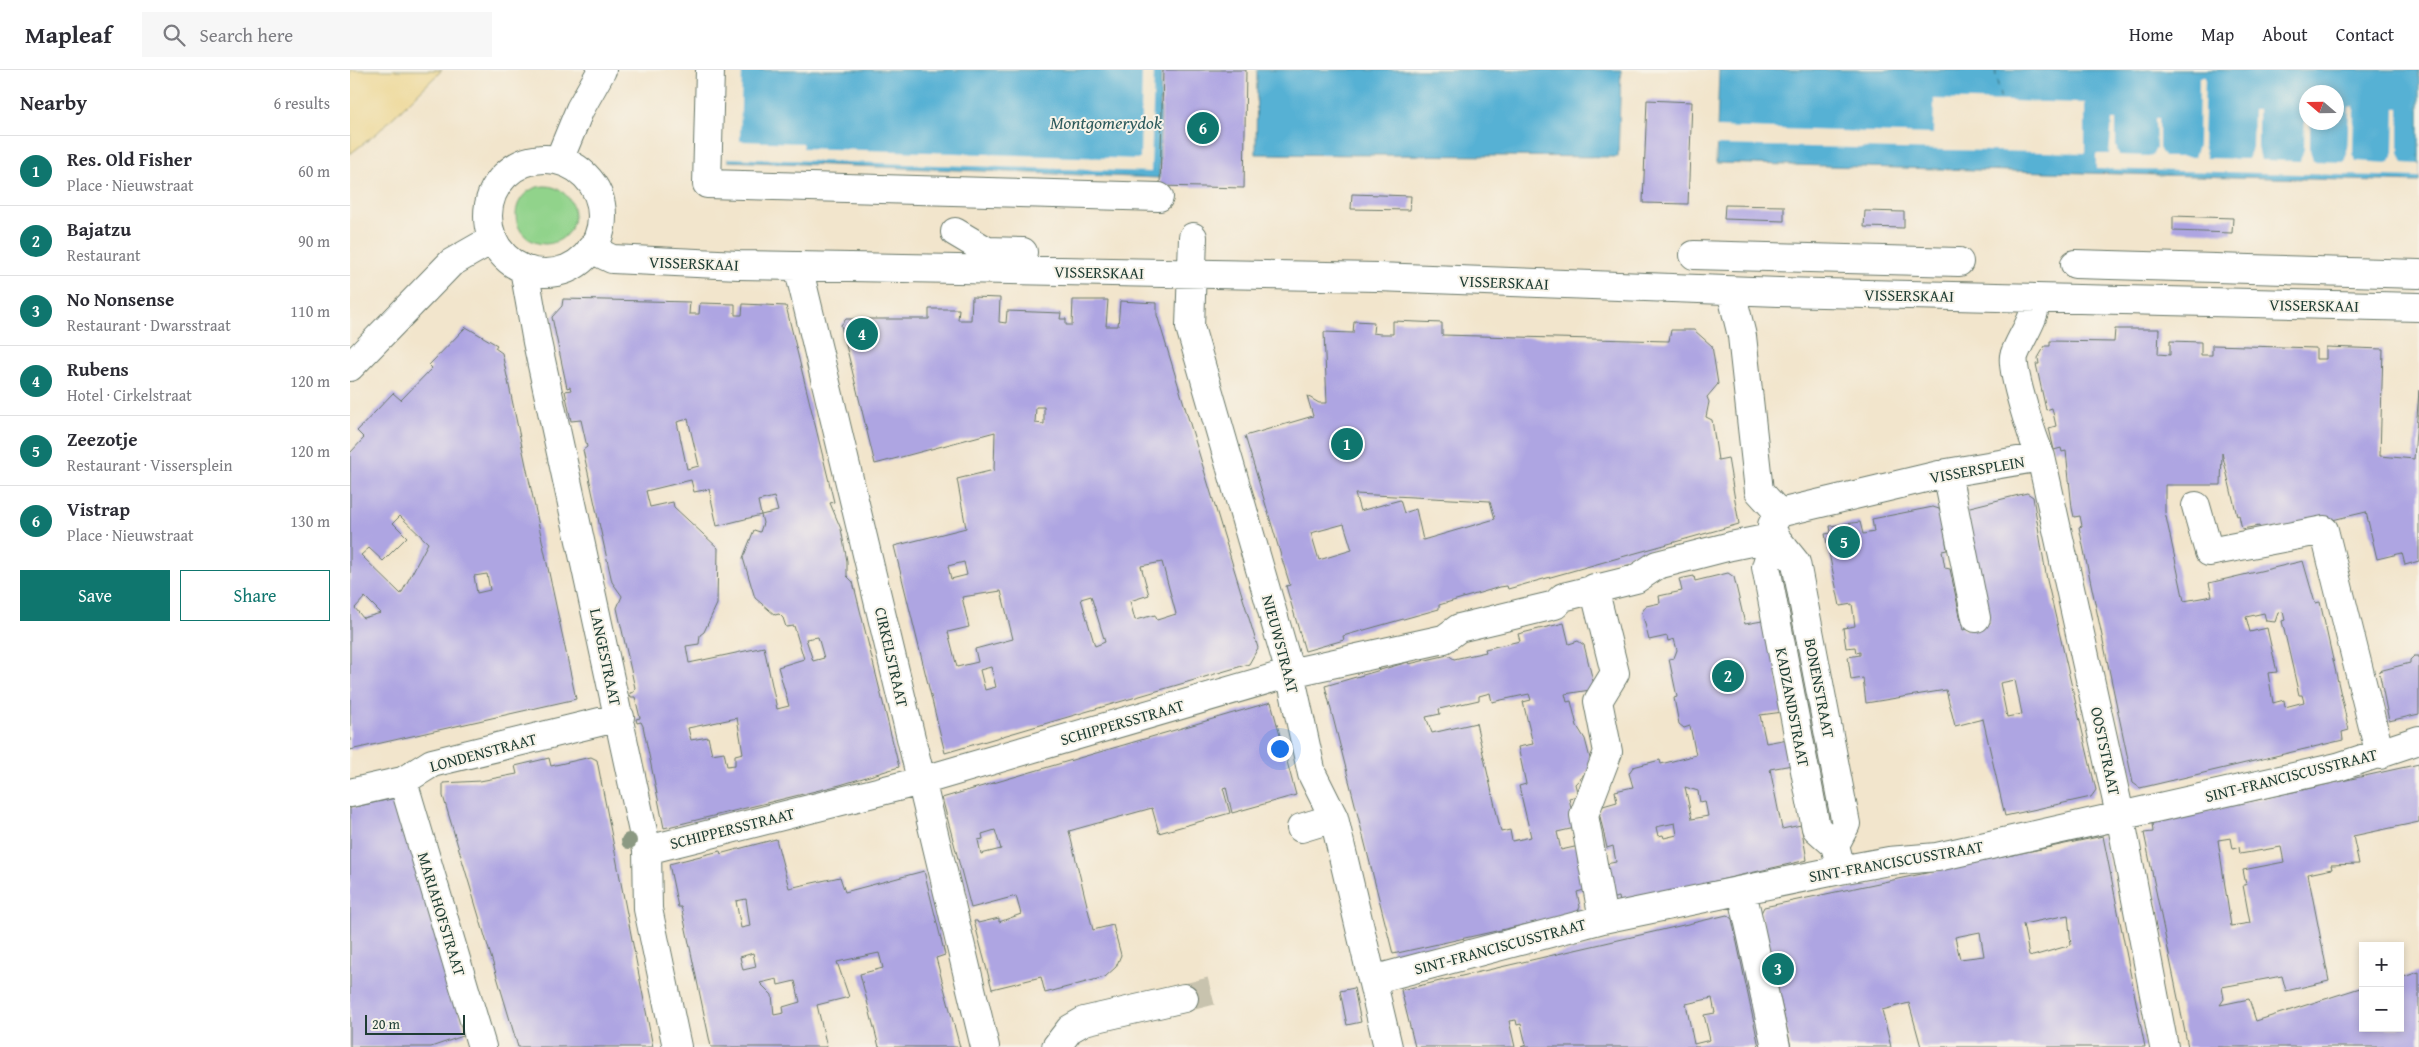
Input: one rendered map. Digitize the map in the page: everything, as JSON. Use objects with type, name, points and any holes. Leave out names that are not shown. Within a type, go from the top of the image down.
[{"type":"street","points":[[559,160],[580,109],[602,70]]},
{"type":"street","points":[[710,70],[707,184],[1159,197]]},
{"type":"street","points":[[543,159],[559,160],[573,166],[586,176],[595,188],[601,203],[602,219],[599,235],[591,249],[580,261],[554,272],[539,272],[511,262],[493,239],[489,223],[489,208],[494,192],[502,179],[514,168],[528,162],[543,159]]},
{"type":"street","points":[[955,232],[987,251],[1122,254]]},
{"type":"street","name":"NIEUWSTRAAT","points":[[1193,237],[1190,327],[1290,672],[1312,774],[1334,818],[1388,1047]]},
{"type":"street","points":[[350,367],[451,263],[493,239]]},
{"type":"street","name":"VISSERSKAAI","points":[[591,249],[612,259],[798,266],[1378,277],[1731,291],[2419,307]]},
{"type":"street","name":"VISSERSKAAI","points":[[1694,255],[1959,262]]},
{"type":"street","name":"VISSERSKAAI","points":[[2074,264],[2419,274]]},
{"type":"street","name":"CIRKELSTRAAT","points":[[798,266],[985,1047]]},
{"type":"street","name":"LANGESTRAAT","points":[[524,268],[537,342],[620,717],[647,850],[648,909],[677,1047]]},
{"type":"street","points":[[1731,291],[1742,336],[1759,491],[1777,525]]},
{"type":"street","name":"VISSERSPLEIN","points":[[1777,525],[1947,473],[2041,457],[2028,428],[2013,358],[2036,309],[2036,298]]},
{"type":"street","name":"OOSTSTRAAT","points":[[2041,457],[2120,815],[2164,1047]]},
{"type":"street","points":[[1947,473],[1976,618]]},
{"type":"street","points":[[2196,506],[2209,552],[2324,530],[2380,755]]},
{"type":"street","name":"SCHIPPERSSTRAAT","points":[[647,850],[922,781],[1290,672],[1444,639],[1459,628],[1555,605],[1563,597],[1636,579],[1657,565],[1731,546],[1777,525]]},
{"type":"street","name":"KADZANDSTRAAT","points":[[1777,525],[1766,567],[1816,828],[1838,857]]},
{"type":"street","points":[[1594,588],[1615,673],[1598,701],[1608,752],[1584,816],[1603,918]]},
{"type":"street","name":"LONDENSTRAAT","points":[[350,793],[403,781],[432,763],[620,717]]},
{"type":"street","name":"SINT-FRANCISCUSSTRAAT","points":[[1372,980],[1603,918],[1742,891],[1838,857],[1889,861],[1937,857],[2338,767],[2380,755],[2419,740]]},
{"type":"street","name":"MARIAHOFSTRAAT","points":[[403,781],[482,1047]]},
{"type":"street","points":[[1301,828],[1334,818]]},
{"type":"street","points":[[1742,891],[1776,1047]]},
{"type":"street","points":[[1056,1047],[1070,1029],[1084,1021],[1184,998]]},
{"type":"green space","points":[[545,186],[556,188],[569,199],[574,215],[572,226],[561,239],[545,244],[534,242],[521,231],[516,215],[518,204],[529,191]]},
{"type":"sand","points":[[350,70],[442,70],[377,133],[350,154]]},
{"type":"water","name":"Montgomerydok","points":[[730,70],[1161,70],[1159,178],[728,161]]},
{"type":"water","points":[[1257,70],[1621,70],[1618,157],[1256,154]]},
{"type":"water","points":[[1719,70],[2419,70],[2419,182],[1716,163]]},
{"type":"pier","name":"Montgomerydok","points":[[728,70],[742,70],[740,141],[803,143],[803,148],[1140,159],[1142,70],[1154,70],[1151,172],[725,158]]},
{"type":"pier","points":[[2199,77],[2205,77],[2203,145],[2207,158],[2248,159],[2252,147],[2253,110],[2258,110],[2258,147],[2261,160],[2300,161],[2304,149],[2304,130],[2310,130],[2310,150],[2313,161],[2344,162],[2347,153],[2349,107],[2354,106],[2353,153],[2356,161],[2389,163],[2394,152],[2395,108],[2399,108],[2399,153],[2403,163],[2419,164],[2419,177],[2096,169],[2096,154],[2109,154],[2112,120],[2116,120],[2116,146],[2119,155],[2152,156],[2156,148],[2155,118],[2159,118],[2159,148],[2164,157],[2194,157],[2198,145]]},
{"type":"pier","points":[[1934,99],[2085,103],[2085,153],[1716,145],[1716,127],[1933,134]]},
{"type":"building","points":[[1163,70],[1246,70],[1244,188],[1160,186]]},
{"type":"building","points":[[1647,100],[1692,102],[1688,204],[1643,203]]},
{"type":"building","points":[[1352,194],[1411,196],[1410,210],[1351,209]]},
{"type":"building","points":[[1725,205],[1784,206],[1784,221],[1724,219]]},
{"type":"building","points":[[1865,211],[1904,212],[1904,228],[1864,227]]},
{"type":"building","points":[[2173,216],[2233,218],[2232,233],[2173,231]]},
{"type":"building","points":[[972,297],[1000,298],[999,322],[1006,323],[1007,311],[1061,313],[1060,319],[1066,319],[1066,325],[1072,325],[1073,300],[1108,300],[1106,326],[1118,326],[1120,301],[1157,303],[1157,315],[1258,648],[1249,664],[945,753],[894,546],[966,528],[957,479],[994,470],[995,432],[875,464],[841,325],[846,319],[929,319],[929,309],[959,309],[958,320],[971,320]],"holes":[[[1036,407],[1044,407],[1044,424],[1035,423]],[[964,562],[967,575],[951,579],[948,566]],[[1162,562],[1176,614],[1157,620],[1155,615],[1135,620],[1130,601],[1149,595],[1141,566]],[[1001,591],[1013,639],[975,649],[978,662],[957,667],[948,632],[969,627],[962,597]],[[1091,596],[1105,642],[1095,646],[1081,599]],[[991,667],[996,687],[985,690],[980,670]]]},
{"type":"building","points":[[563,299],[690,302],[689,314],[699,314],[700,303],[735,304],[735,315],[742,315],[743,304],[786,306],[834,502],[830,503],[841,529],[847,561],[847,576],[853,582],[899,767],[840,785],[664,828],[643,726],[641,722],[637,723],[636,719],[640,718],[635,697],[631,697],[630,693],[634,692],[635,688],[617,608],[622,596],[612,582],[583,450],[587,447],[581,420],[571,421],[565,391],[571,390],[570,387],[567,388],[552,317],[562,306]],"holes":[[[688,419],[699,466],[687,469],[677,422]],[[691,480],[694,492],[709,489],[717,526],[761,515],[763,523],[760,532],[754,530],[743,558],[755,598],[775,615],[779,614],[783,618],[786,627],[794,626],[804,659],[778,667],[789,706],[777,709],[764,647],[689,663],[686,646],[699,644],[700,635],[704,632],[717,604],[718,548],[674,507],[673,502],[650,507],[646,491]],[[774,497],[778,511],[761,515],[758,501]],[[818,637],[824,658],[813,661],[806,639]],[[737,718],[743,753],[735,755],[735,765],[727,766],[724,752],[712,754],[708,737],[691,740],[688,728]]]},
{"type":"building","points":[[1354,321],[1374,322],[1373,333],[1380,334],[1393,334],[1393,321],[1442,323],[1442,335],[1669,341],[1671,330],[1694,330],[1712,346],[1718,384],[1707,397],[1709,402],[1706,417],[1712,420],[1718,460],[1728,458],[1739,524],[1508,589],[1507,586],[1500,587],[1439,605],[1439,609],[1343,636],[1344,640],[1305,651],[1286,586],[1290,585],[1245,436],[1313,416],[1307,396],[1319,403],[1327,403],[1324,332],[1353,333]],"holes":[[[1355,494],[1490,501],[1495,519],[1423,540],[1416,509],[1404,513],[1400,500],[1360,511]],[[1344,524],[1352,550],[1319,560],[1311,533]]]},
{"type":"building","points":[[466,327],[497,345],[495,348],[502,353],[576,699],[350,750],[350,453],[364,438],[357,431],[393,393],[401,400],[432,368],[429,365]],"holes":[[[400,516],[428,543],[401,594],[361,555],[369,548],[383,561],[407,537],[393,523]],[[487,574],[490,590],[477,593],[474,576]],[[365,597],[381,613],[363,618],[355,608]]]},
{"type":"building","points":[[2115,329],[2159,329],[2158,354],[2170,355],[2170,341],[2201,342],[2201,355],[2212,355],[2212,345],[2316,348],[2316,359],[2326,359],[2326,347],[2383,349],[2380,456],[2414,459],[2419,390],[2419,561],[2405,565],[2402,553],[2377,559],[2366,512],[2307,526],[2260,530],[2259,526],[2242,529],[2239,515],[2237,516],[2222,453],[2221,485],[2165,485],[2165,512],[2184,601],[2212,596],[2209,583],[2303,561],[2315,603],[2320,602],[2349,730],[2342,732],[2343,740],[2140,788],[2133,783],[2079,527],[2082,526],[2080,516],[2074,517],[2072,508],[2066,451],[2062,452],[2061,448],[2054,450],[2049,428],[2056,426],[2052,408],[2046,410],[2036,364],[2039,364],[2038,358],[2045,346],[2050,346],[2050,341],[2114,342]],"holes":[[[2283,612],[2285,620],[2282,621],[2299,695],[2302,695],[2304,702],[2285,707],[2284,700],[2273,703],[2268,673],[2277,672],[2267,628],[2250,632],[2246,617],[2264,613],[2266,621],[2275,622],[2278,613]]]},
{"type":"building","points":[[2027,493],[2033,497],[2047,580],[2096,790],[2091,797],[2005,816],[1983,719],[1955,726],[1946,690],[1866,703],[1863,678],[1851,680],[1848,657],[1860,655],[1860,652],[1856,653],[1855,647],[1846,648],[1843,628],[1855,626],[1852,604],[1840,606],[1825,534],[1831,533],[1830,526],[1860,522],[1863,534],[1874,532],[1872,519],[1933,507],[1939,509],[1943,518],[1947,550],[1942,551],[1945,568],[1950,569],[1963,630],[1990,623],[1974,565],[1966,508]],"holes":[[[2015,680],[2022,714],[2007,717],[2000,683]]]},
{"type":"building","points":[[1728,573],[1734,577],[1745,624],[1768,620],[1783,712],[1760,715],[1766,743],[1788,739],[1792,765],[1770,769],[1782,829],[1801,825],[1807,860],[1620,903],[1619,897],[1614,898],[1608,894],[1606,864],[1616,862],[1613,846],[1607,848],[1599,812],[1603,806],[1617,802],[1615,791],[1633,787],[1629,773],[1633,767],[1660,760],[1661,764],[1696,755],[1690,726],[1684,728],[1679,724],[1674,698],[1677,697],[1669,659],[1674,658],[1677,650],[1674,639],[1668,641],[1667,636],[1649,640],[1642,612],[1646,606],[1660,603],[1659,596],[1682,591],[1679,579],[1694,576],[1695,581]],"holes":[[[1685,787],[1698,791],[1700,802],[1705,801],[1708,816],[1692,819]],[[1675,823],[1677,835],[1664,838],[1663,835],[1658,836],[1656,827]]]},
{"type":"building","points":[[1564,623],[1569,644],[1578,641],[1584,645],[1594,685],[1590,690],[1565,694],[1567,702],[1571,701],[1577,726],[1585,739],[1592,766],[1575,784],[1578,796],[1569,798],[1575,828],[1557,832],[1561,850],[1579,846],[1584,890],[1577,892],[1580,907],[1577,913],[1393,954],[1325,686],[1408,662],[1409,664],[1448,655],[1454,659],[1486,652],[1485,649],[1520,641],[1518,634]],"holes":[[[1490,693],[1492,702],[1529,694],[1531,700],[1523,702],[1533,744],[1518,747],[1526,784],[1519,786],[1531,837],[1512,841],[1510,830],[1501,832],[1476,723],[1432,733],[1426,717],[1440,714],[1439,709],[1479,700],[1479,696]]]},
{"type":"building","points":[[2414,656],[2419,656],[2419,714],[2389,721],[2379,671],[2410,663]]},
{"type":"building","points":[[1271,702],[1296,795],[1232,813],[1226,787],[1223,788],[1230,813],[1159,833],[1152,808],[1069,831],[1093,930],[1113,925],[1121,955],[1116,967],[1105,977],[1045,993],[1041,977],[992,989],[974,921],[978,923],[999,918],[999,922],[1021,914],[1016,896],[971,908],[942,798]],"holes":[[[995,830],[1001,849],[981,854],[978,840],[983,839],[982,834]]]},
{"type":"building","points":[[591,757],[597,760],[653,1047],[518,1047],[443,796],[443,783],[480,781],[517,774],[515,766],[549,758],[551,766]]},
{"type":"building","points":[[2419,764],[2419,822],[2353,836],[2359,864],[2331,865],[2332,869],[2308,874],[2329,981],[2286,991],[2282,976],[2222,987],[2224,999],[2220,1005],[2249,999],[2256,1021],[2359,988],[2359,1032],[2404,1032],[2404,977],[2419,972],[2419,1047],[2188,1047],[2144,833],[2153,832],[2152,823]],"holes":[[[2231,838],[2233,849],[2239,847],[2240,854],[2281,847],[2284,862],[2243,870],[2246,885],[2243,885],[2250,923],[2231,926],[2218,840]]]},
{"type":"building","points":[[396,798],[466,1035],[431,1047],[350,1047],[350,808]]},
{"type":"building","points":[[2103,836],[2145,1047],[1921,1047],[1909,1003],[1882,1010],[1891,1047],[1791,1047],[1761,913],[1764,907]],"holes":[[[2068,915],[2071,945],[2033,956],[2029,955],[2023,924]],[[1980,932],[1984,956],[1960,959],[1955,937]]]},
{"type":"building","points":[[776,839],[789,888],[840,877],[845,892],[924,871],[945,955],[936,958],[960,1047],[879,1047],[860,974],[883,968],[879,953],[837,962],[849,997],[817,1005],[827,1047],[711,1047],[682,910],[681,907],[678,907],[669,864],[720,851],[721,854]],"holes":[[[746,899],[750,926],[741,928],[736,901]],[[753,953],[756,967],[743,970],[740,957]],[[777,979],[778,985],[795,981],[800,1002],[783,1007],[784,1013],[774,1015],[772,995],[760,983]]]},
{"type":"building","points":[[1727,915],[1732,919],[1759,1047],[1521,1047],[1526,1045],[1521,1024],[1517,1025],[1516,1020],[1509,1021],[1515,1047],[1415,1047],[1401,990]],"holes":[[[1712,998],[1715,1013],[1704,1015],[1710,1040],[1694,1044],[1686,1004]]]},
{"type":"building","points":[[1354,988],[1361,1022],[1347,1025],[1340,991]]},
{"type":"ferry route","points":[[1995,70],[2001,101]]},
{"type":"tunnel","points":[[1184,998],[1215,990]]},
{"type":"place","name":"Vistrap","points":[[1203,128]]},
{"type":"place","name":"Rubens","points":[[862,334]]},
{"type":"place","name":"Res. Old Fisher","points":[[1347,444]]},
{"type":"place","name":"Zeezotje","points":[[1844,542]]},
{"type":"place","name":"Bajatzu","points":[[1728,676]]},
{"type":"place","name":"No Nonsense","points":[[1778,969]]}]
